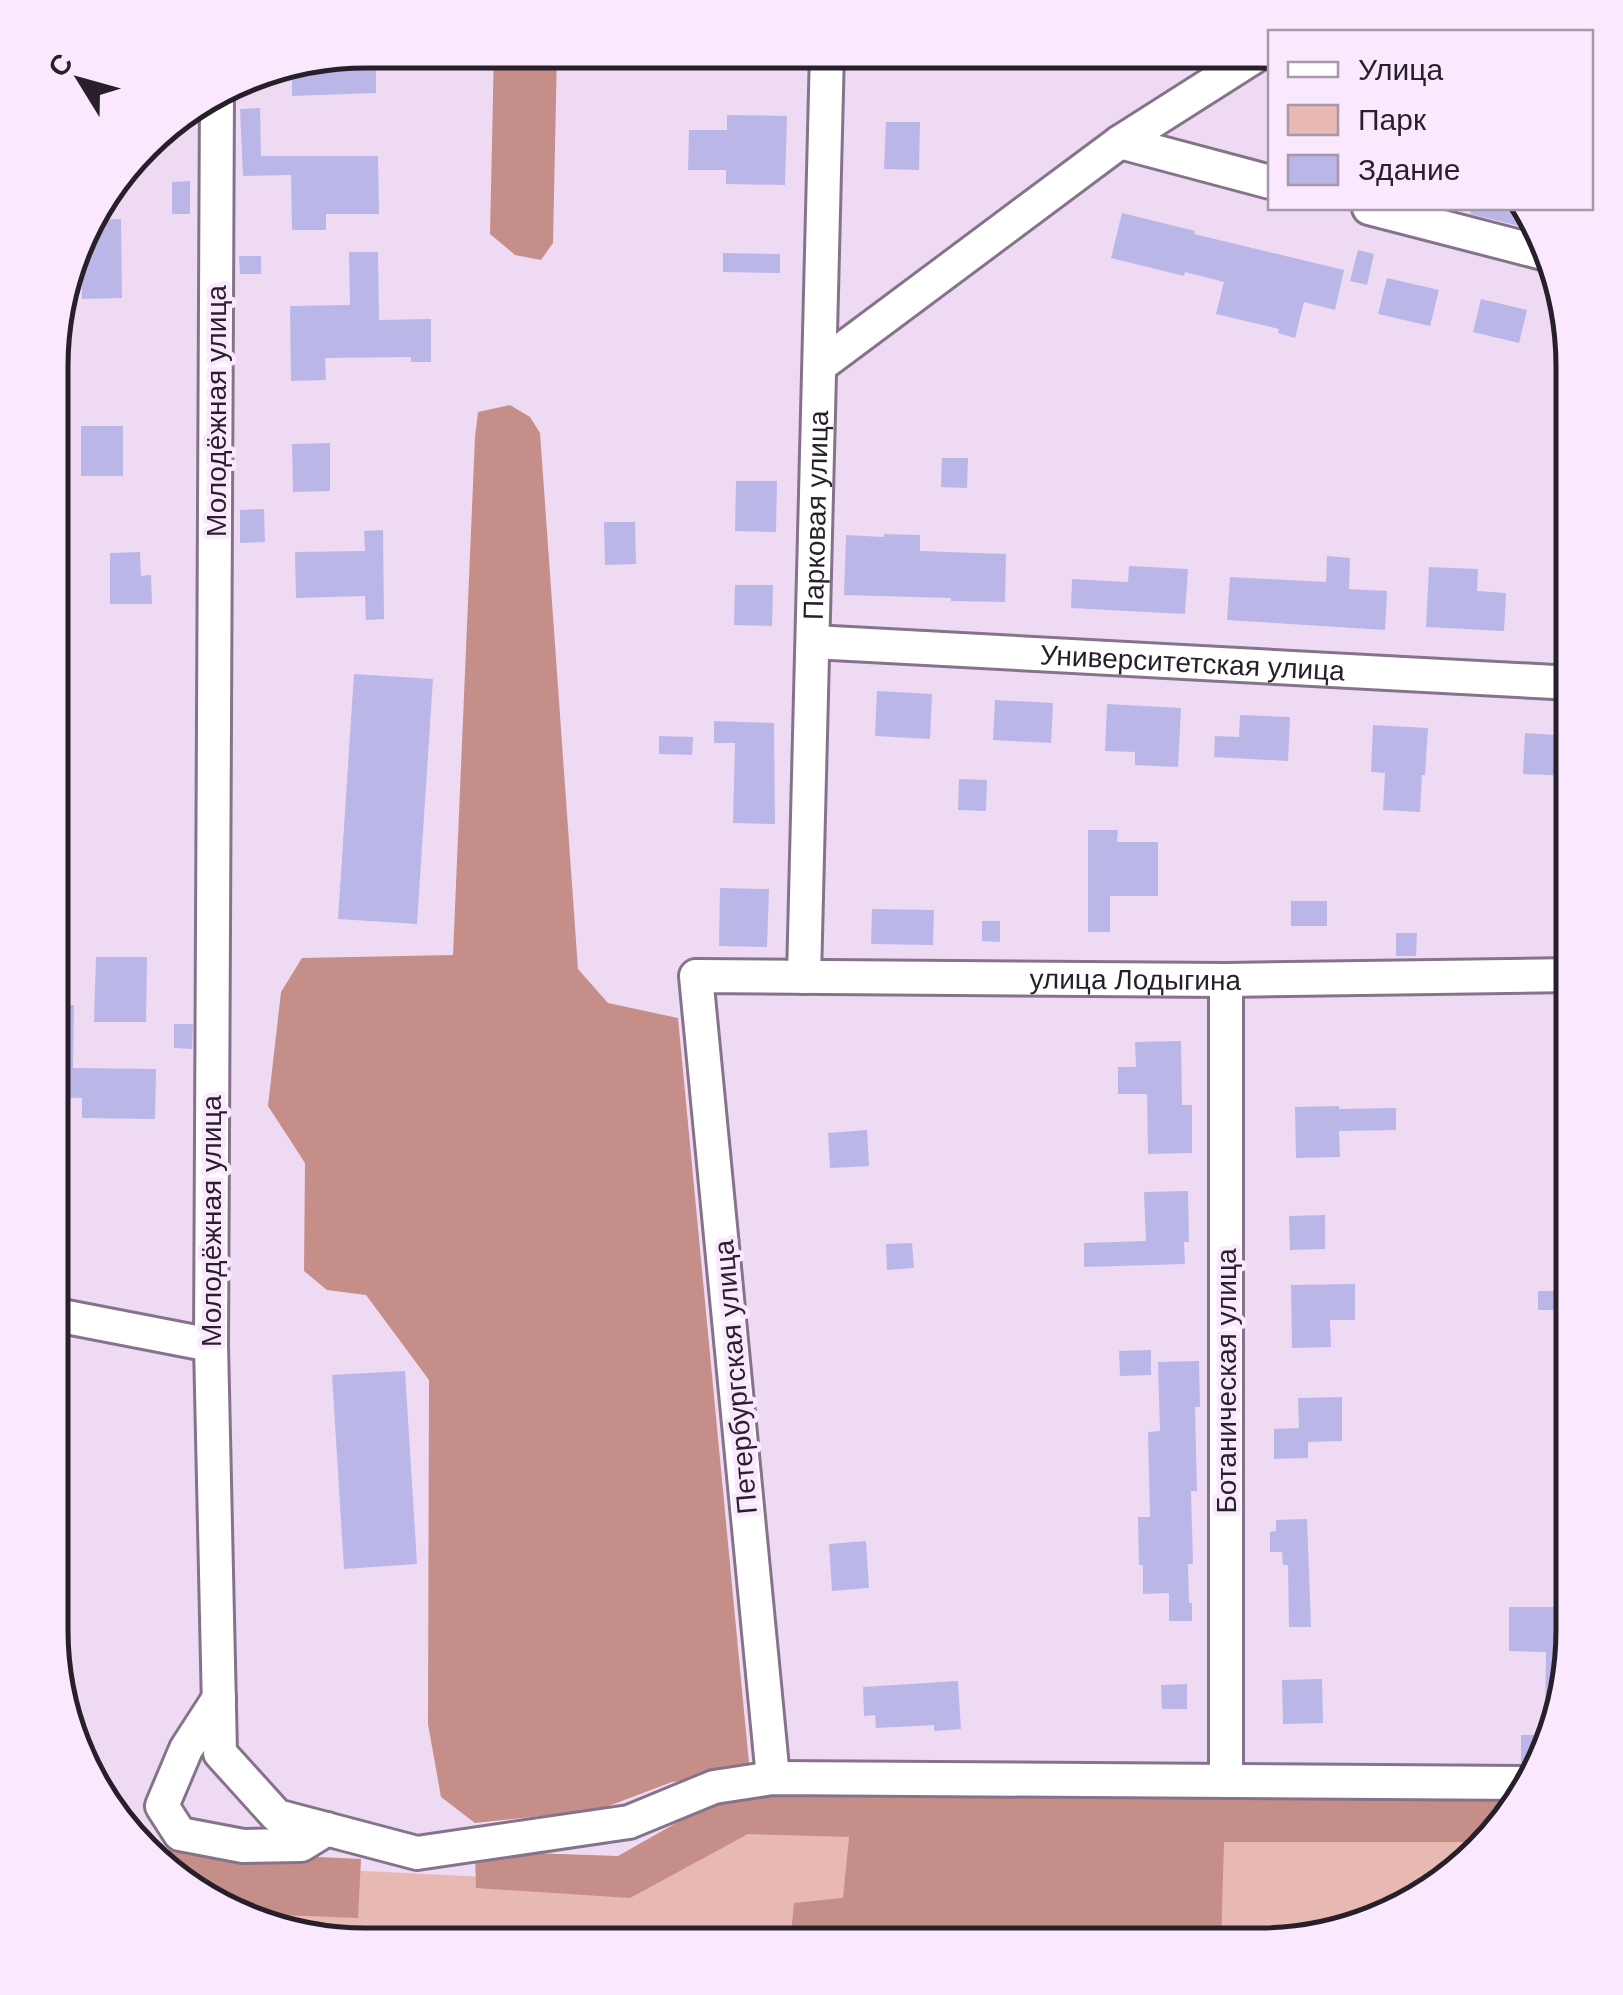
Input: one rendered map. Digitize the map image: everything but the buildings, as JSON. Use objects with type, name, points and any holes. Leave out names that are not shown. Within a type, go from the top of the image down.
[{"type":"street","name":"Парковая улица","points":[[804,977],[827,68]]},
{"type":"street","points":[[821,365],[1120,142],[1236,68]]},
{"type":"street","name":"Молодёжная улица","points":[[218,106],[210,1345],[220,1753],[277,1816],[416,1852],[629,1822],[714,1787],[774,1778],[1513,1784]]},
{"type":"street","points":[[1120,142],[1268,181]]},
{"type":"street","points":[[1377,210],[1533,250]]},
{"type":"street","name":"Университетская улица","points":[[813,642],[1556,682]]},
{"type":"street","name":"улица Лодыгина","points":[[696,976],[1226,980],[1556,975]]},
{"type":"street","name":"Петербургская улица","points":[[696,976],[774,1778]]},
{"type":"street","name":"Ботаническая улица","points":[[1226,980],[1226,1782]]},
{"type":"street","points":[[68,1317],[210,1345]]},
{"type":"street","points":[[219,1698],[186,1749],[162,1806],[180,1834],[243,1846],[301,1845],[328,1829]]},
{"type":"green space","points":[[1492,1813],[1439,1866],[1407,1888],[1335,1917],[1277,1927],[346,1927],[269,1912],[233,1897],[180,1862],[586,1882],[787,1816]]},
{"type":"shaded area","points":[[494,68],[557,68],[553,243],[541,260],[515,255],[490,234]]},
{"type":"shaded area","points":[[510,405],[530,417],[540,433],[578,969],[608,1003],[678,1018],[750,1774],[672,1782],[598,1810],[475,1823],[441,1797],[428,1724],[429,1380],[366,1295],[327,1290],[304,1271],[305,1163],[268,1106],[281,992],[302,958],[453,955],[475,437],[478,412]]},
{"type":"shaded area","points":[[722,1797],[1503,1798],[1466,1842],[1224,1842],[1222,1927],[792,1927],[794,1903],[843,1898],[849,1837],[748,1834],[630,1898],[476,1888],[475,1851],[618,1856]]},
{"type":"shaded area","points":[[165,1850],[361,1859],[358,1918],[269,1912],[233,1897]]}]
